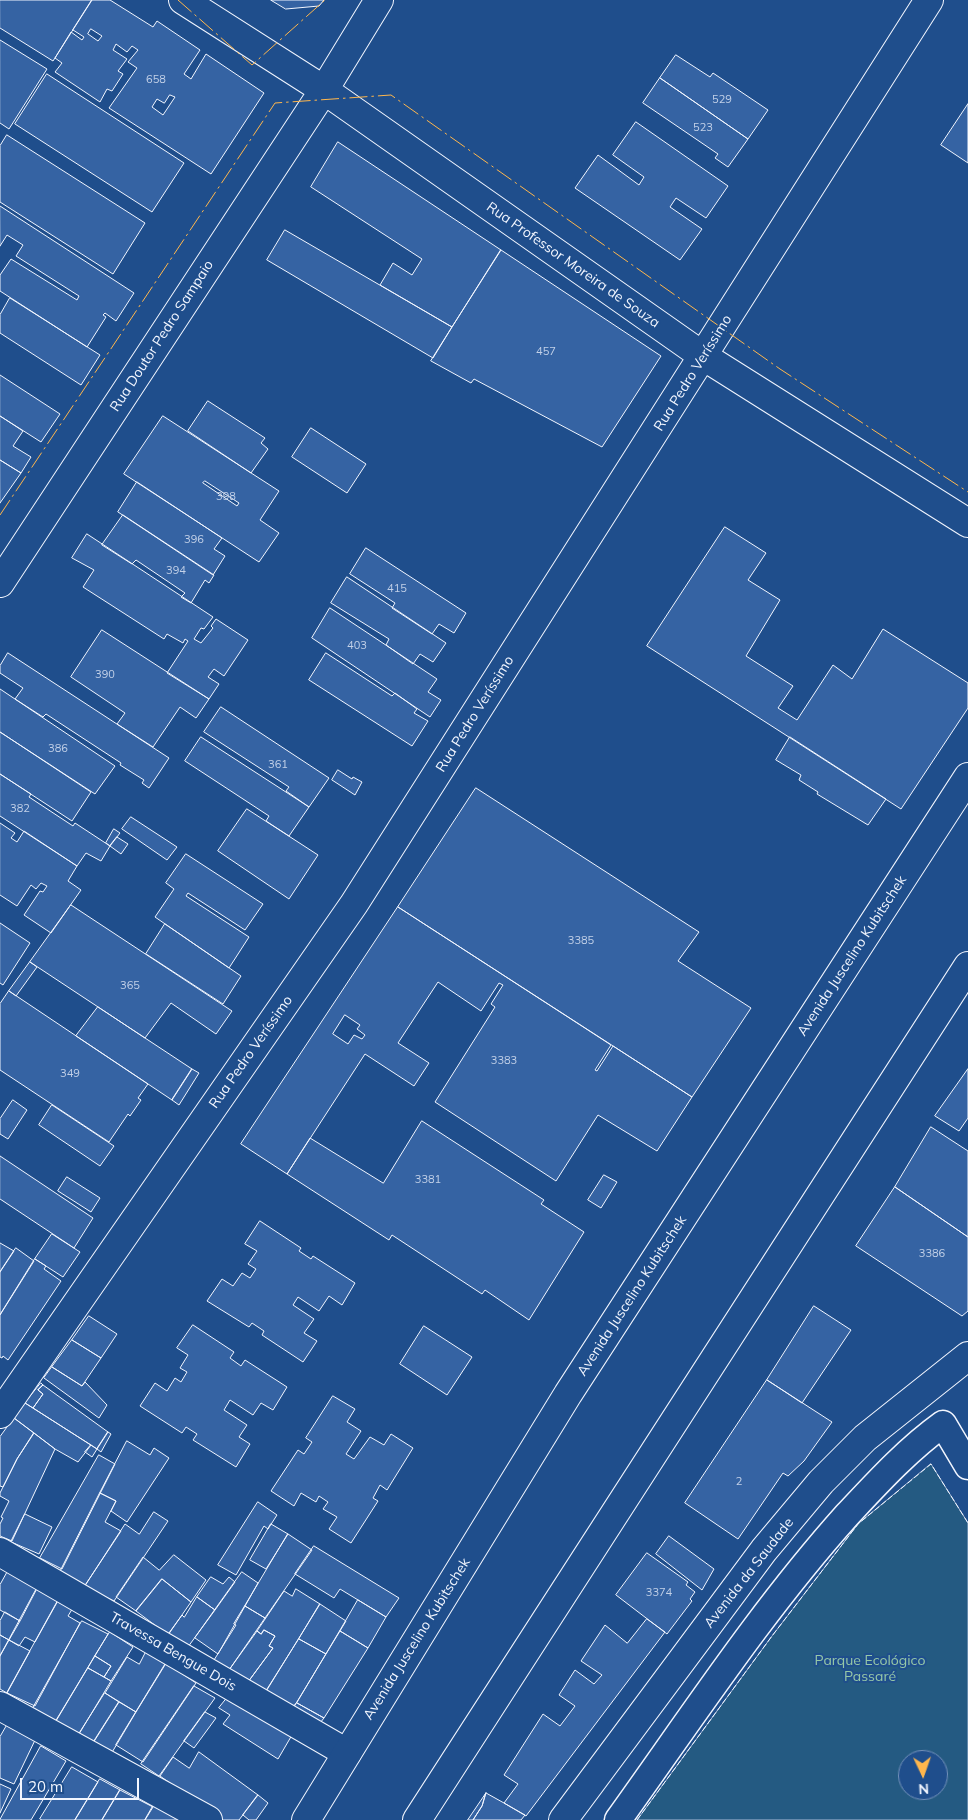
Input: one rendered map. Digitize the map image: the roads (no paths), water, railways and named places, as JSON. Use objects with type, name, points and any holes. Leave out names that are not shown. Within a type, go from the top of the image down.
[{"type":"street","name":"Rua Professor Moreira de Souza","points":[[183,0],[324,90],[703,356],[968,523]]},
{"type":"street","name":"Rua Doutor Pedro Sampaio","points":[[0,583],[324,90],[379,0]]},
{"type":"street","name":"Rua Pedro Veríssimo","points":[[4,1399],[354,904],[928,0]]},
{"type":"street","name":"Avenida Juscelino Kubitschek","points":[[306,1820],[568,1394],[968,777]]},
{"type":"street","points":[[417,1820],[968,966]]},
{"type":"street","name":"Avenida da Saudade","points":[[563,1820],[764,1550],[821,1482],[865,1438],[968,1356]]},
{"type":"street","points":[[618,1820],[781,1593],[817,1549],[897,1463],[943,1424],[968,1466]]},
{"type":"street","name":"Travessa Bengue Dois","points":[[0,1552],[347,1753]]},
{"type":"street","points":[[0,1706],[208,1820]]},
{"type":"park label","name":"Parque Ecológico Passaré","points":[[870,1669]]}]
